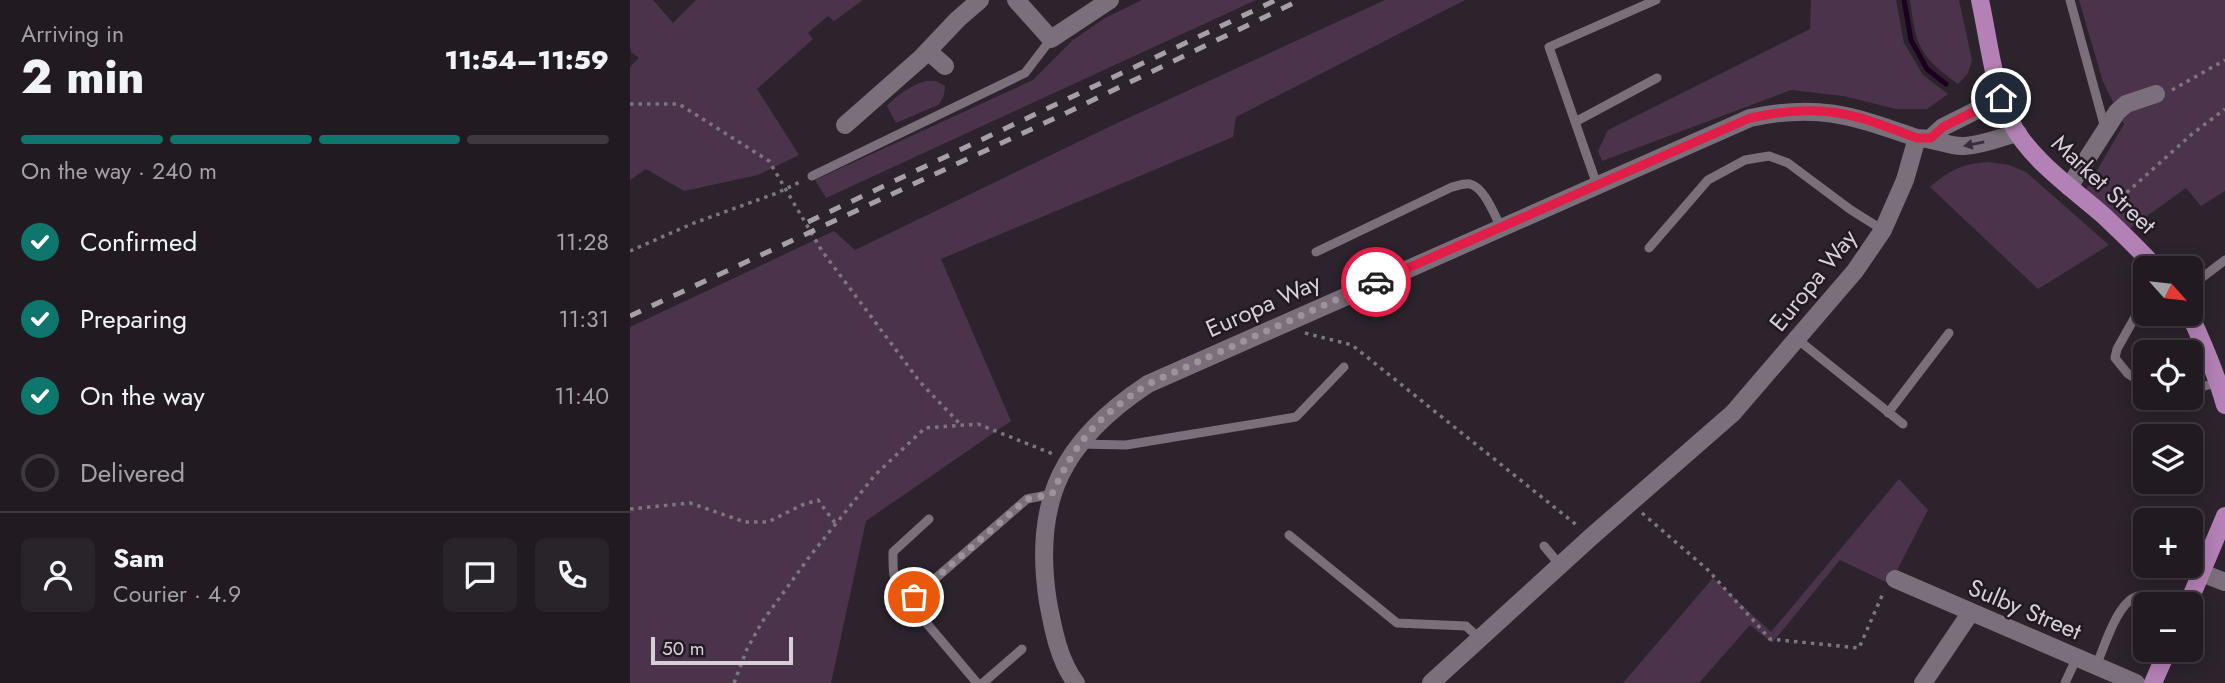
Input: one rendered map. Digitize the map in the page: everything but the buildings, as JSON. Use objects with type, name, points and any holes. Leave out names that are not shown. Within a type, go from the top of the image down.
[{"type":"main road","name":"Market Street","points":[[1980,0],[2001,98],[2026,146],[2145,256]]},
{"type":"main road","points":[[2195,326],[2222,382],[2225,405]]},
{"type":"main road","points":[[2203,571],[2225,516]]},
{"type":"main road","points":[[2153,683],[2162,662]]},
{"type":"street","points":[[845,125],[980,0]]},
{"type":"street","points":[[1016,0],[1051,39],[1110,0]]},
{"type":"street","points":[[928,51],[945,66]]},
{"type":"street","points":[[2069,187],[2117,112],[2126,104],[2156,94]]},
{"type":"street","points":[[1924,138],[2001,98]]},
{"type":"street","name":"Europa Way","points":[[1073,682],[1057,646],[1043,569],[1044,534],[1052,494],[1078,444],[1122,401],[1148,384],[1750,118],[1779,112],[1839,113],[1924,138],[1964,146],[2018,133]]},
{"type":"street","name":"Europa Way","points":[[1431,683],[1630,502],[1733,413],[1855,271],[1883,230],[1924,138]]},
{"type":"street","points":[[2203,573],[2225,582]]},
{"type":"street","name":"Sulby Street","points":[[1895,579],[2136,683]]},
{"type":"street","points":[[1923,683],[1971,612]]},
{"type":"lane","points":[[1597,185],[1549,47],[1656,0]]},
{"type":"lane","points":[[2070,0],[2105,128]]},
{"type":"lane","points":[[807,178],[1025,74],[1051,39]]},
{"type":"lane","points":[[1575,122],[1657,78]]},
{"type":"lane","points":[[1649,248],[1708,180],[1745,160],[1769,156],[1788,163],[1883,230]]},
{"type":"lane","points":[[1316,252],[1452,187],[1462,185],[1471,184],[1480,191],[1501,228]]},
{"type":"lane","points":[[2203,277],[2225,260]]},
{"type":"lane","points":[[2133,321],[2117,349],[2115,358],[2133,377]]},
{"type":"lane","points":[[1888,413],[1950,333]]},
{"type":"lane","points":[[1797,339],[1903,424]]},
{"type":"lane","points":[[1078,444],[1126,445],[1296,417],[1344,367]]},
{"type":"lane","points":[[2203,387],[2222,382]]},
{"type":"lane","points":[[914,597],[1027,499],[1052,494]]},
{"type":"lane","points":[[914,597],[904,593],[893,578],[893,552],[929,519]]},
{"type":"lane","points":[[1289,536],[1397,623],[1466,626],[1480,639]]},
{"type":"lane","points":[[1544,545],[1560,565]]},
{"type":"lane","points":[[914,597],[918,613],[977,683]]},
{"type":"lane","points":[[2096,666],[2120,611],[2133,599]]},
{"type":"lane","points":[[984,683],[1022,649]]},
{"type":"lane","points":[[2065,683],[2077,657]]},
{"type":"path","points":[[2156,94],[2165,94],[2225,60]]},
{"type":"path","points":[[630,104],[679,104],[769,161],[822,251],[920,382],[961,425]]},
{"type":"path","points":[[2102,215],[2192,134],[2225,109]]},
{"type":"path","points":[[630,251],[694,223],[777,193],[807,178]]},
{"type":"path","points":[[1280,324],[1311,336],[1352,345],[1591,537]]},
{"type":"path","points":[[734,683],[747,649],[762,622],[875,475],[925,428],[978,424],[1067,461]]},
{"type":"path","points":[[630,509],[690,503],[745,522],[768,522],[818,500],[836,524]]},
{"type":"path","points":[[1630,502],[1708,570],[1770,639],[1859,648],[1886,587],[1895,579]]},
{"type":"shaded area","points":[[630,0],[653,0],[673,23],[696,0],[863,0],[834,21],[828,16],[808,33],[813,39],[757,89],[799,155],[758,175],[684,191],[646,169],[630,180],[630,67],[639,58],[631,52],[630,47]]},
{"type":"shaded area","points":[[1142,0],[1256,0],[826,198],[815,180],[1033,80],[1073,40],[1105,18]]},
{"type":"shaded area","points":[[1385,0],[1465,0],[1236,117],[1233,137],[941,259],[1011,421],[866,521],[831,683],[630,683],[630,327],[834,231],[855,250],[1113,125]]},
{"type":"shaded area","points":[[1811,0],[1896,0],[1904,43],[1923,75],[1948,94],[1927,109],[1896,109],[1843,96],[1791,90],[1602,161],[1598,151],[1608,130],[1810,29]]},
{"type":"shaded area","points":[[1910,0],[1959,0],[1972,60],[1968,73],[1958,84],[1935,66],[1922,49]]},
{"type":"shaded area","points":[[2079,0],[2225,0],[2225,191],[2201,206],[2186,188],[2129,229],[2085,191],[2124,124],[2103,82]]},
{"type":"shaded area","points":[[926,81],[936,81],[945,86],[940,103],[896,123],[887,106],[905,91]]},
{"type":"shaded area","points":[[1989,162],[2009,165],[2026,172],[2109,245],[2038,289],[1930,187],[1957,168]]},
{"type":"shaded area","points":[[1899,479],[1928,510],[1890,584],[1840,560],[1772,643],[1750,625],[1699,683],[1623,683],[1713,578],[1771,632]]},
{"type":"waterway","points":[[1904,0],[1911,40],[1927,69],[1946,84]]},
{"type":"railway","points":[[808,222],[1276,0]]},
{"type":"railway","points":[[630,316],[1064,114],[1300,0]]},
{"type":"way so far","points":[[914,597],[1027,499],[1052,494],[1078,444],[1122,401],[1148,384],[1376,282]]},
{"type":"route","points":[[1376,282],[1750,118],[1779,112],[1839,113],[1917,138],[1931,138],[1943,127],[2001,98]]}]
